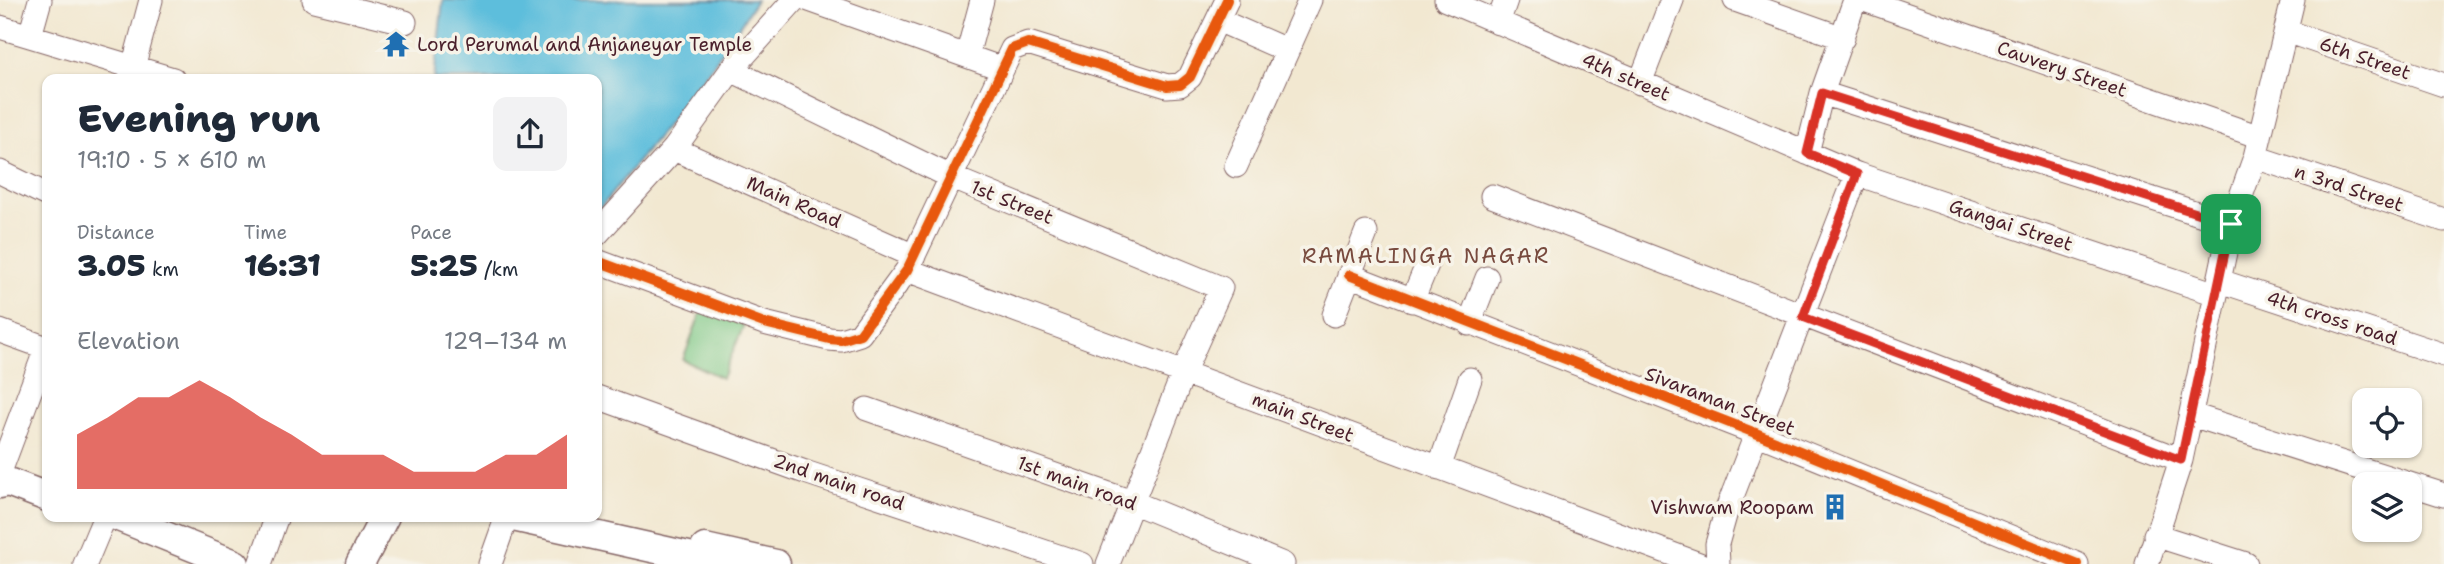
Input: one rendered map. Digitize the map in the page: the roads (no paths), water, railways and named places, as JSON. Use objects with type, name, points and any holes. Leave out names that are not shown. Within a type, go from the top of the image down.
[{"type":"main road","points":[[0,484],[8,482],[42,495]]},
{"type":"main road","points":[[113,522],[202,564]]},
{"type":"main road","points":[[116,522],[235,564]]},
{"type":"main road","points":[[360,564],[382,522]]},
{"type":"main road","points":[[379,564],[394,522]]},
{"type":"main road","points":[[535,522],[724,564]]},
{"type":"main road","points":[[592,522],[776,564]]},
{"type":"street","points":[[30,36],[40,0]]},
{"type":"street","points":[[0,27],[132,74],[151,0]]},
{"type":"street","points":[[314,0],[405,22]]},
{"type":"street","points":[[602,228],[674,149],[731,70],[794,0]]},
{"type":"street","points":[[809,0],[1000,68]]},
{"type":"street","points":[[967,56],[982,0]]},
{"type":"street","points":[[1236,166],[1310,0]]},
{"type":"street","name":"4th street","points":[[1446,0],[1807,153]]},
{"type":"street","points":[[1498,23],[1506,0]]},
{"type":"street","points":[[1640,83],[1672,0]]},
{"type":"street","points":[[1735,0],[1843,38]]},
{"type":"street","points":[[1807,153],[1822,93],[1856,0]]},
{"type":"street","name":"Cauvery Street","points":[[1864,0],[2257,147]]},
{"type":"street","points":[[2147,564],[2181,460],[2231,224],[2257,147],[2286,31],[2286,2]]},
{"type":"street","points":[[602,263],[764,323],[841,340],[860,334],[910,263],[953,178],[1000,68],[1012,49],[1028,43],[1167,86],[1180,85],[1190,77],[1223,10],[1286,50]]},
{"type":"street","name":"6th Street","points":[[2286,31],[2444,85]]},
{"type":"street","name":"1st Street","points":[[731,70],[953,178],[1221,288],[1184,371]]},
{"type":"street","points":[[1822,93],[2231,224]]},
{"type":"street","name":"n 3rd Street","points":[[2257,147],[2444,220]]},
{"type":"street","name":"Main Road","points":[[674,149],[910,263]]},
{"type":"street","name":"Gangai Street","points":[[1807,153],[1857,174],[2218,287]]},
{"type":"street","points":[[0,172],[42,193]]},
{"type":"street","points":[[1718,564],[1717,544],[1726,512],[1857,174]]},
{"type":"street","points":[[1492,196],[2181,460]]},
{"type":"street","points":[[1334,315],[1366,233]]},
{"type":"street","name":"main Street","points":[[910,263],[1438,468],[1699,564]]},
{"type":"street","points":[[1412,301],[1427,265]]},
{"type":"street","name":"Sivaraman Street","points":[[1349,275],[1469,324],[1758,434],[2077,564]]},
{"type":"street","points":[[1469,324],[1488,278]]},
{"type":"street","name":"4th cross road","points":[[2218,287],[2444,355]]},
{"type":"street","points":[[0,331],[42,345]]},
{"type":"street","points":[[0,472],[42,360]]},
{"type":"street","points":[[1108,564],[1184,371]]},
{"type":"street","points":[[1438,468],[1471,379]]},
{"type":"street","name":"2nd main road","points":[[602,399],[805,472],[1082,564]]},
{"type":"street","name":"1st main road","points":[[867,409],[1132,502],[1283,564]]},
{"type":"street","points":[[2192,415],[2444,495]]},
{"type":"street","points":[[85,564],[103,522]]},
{"type":"street","points":[[260,564],[275,522]]},
{"type":"street","points":[[490,564],[506,522]]},
{"type":"street","points":[[2155,535],[2246,564]]},
{"type":"water","points":[[443,0],[756,0],[700,82],[602,206],[602,74],[435,74]]},
{"type":"place","name":"Lord Perumal and Anjaneyar Temple","points":[[396,44]]},
{"type":"place","name":"Vishwam Roopam","points":[[1835,507]]},
{"type":"district","name":"RAMALINGA NAGAR","points":[[1426,256]]}]
